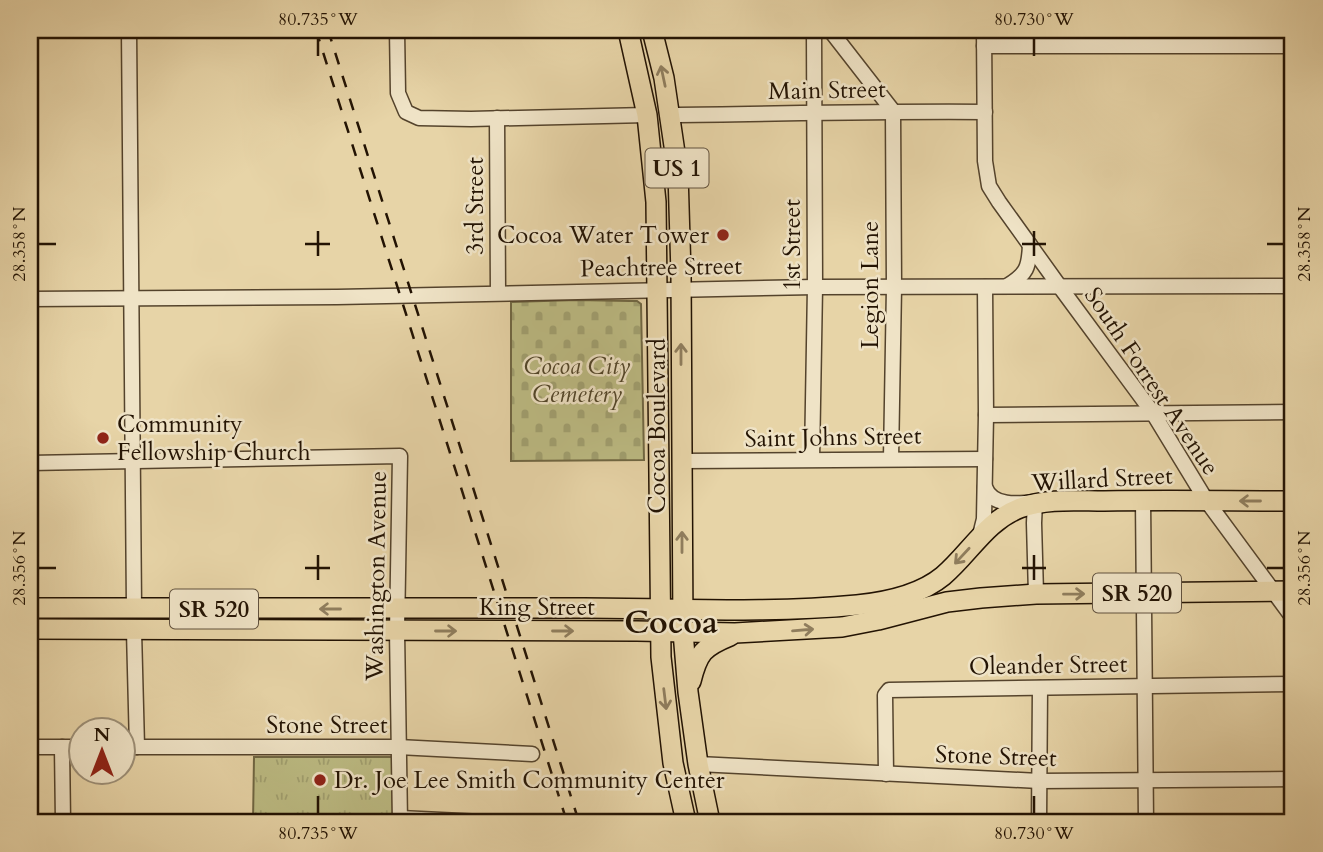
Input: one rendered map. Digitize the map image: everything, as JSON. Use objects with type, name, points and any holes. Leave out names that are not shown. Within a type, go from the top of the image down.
[{"type":"main road","name":"Cocoa Boulevard","points":[[628,30],[647,115],[656,202],[661,657],[673,762],[686,822]]},
{"type":"main road","name":"Cocoa Boulevard","points":[[652,30],[664,78],[680,202],[683,632],[698,764],[710,822]]},
{"type":"main road","name":"Willard Street","points":[[861,604],[922,589],[943,576],[997,520],[1035,502],[1293,501]]},
{"type":"main road","name":"King Street","points":[[30,629],[660,631],[735,634],[842,627],[947,602],[981,598],[1036,585],[1144,593],[1293,591]]},
{"type":"main road","name":"King Street","points":[[30,608],[774,610],[861,604]]},
{"type":"main road","points":[[30,623],[122,618],[134,608]]},
{"type":"main road","points":[[134,631],[147,622],[254,609]]},
{"type":"main road","points":[[688,692],[696,660],[703,650],[712,643],[735,634]]},
{"type":"street","points":[[129,30],[134,608]]},
{"type":"street","points":[[397,30],[398,93],[406,112],[419,118],[647,115]]},
{"type":"street","name":"1st Street","points":[[812,459],[815,287],[814,30]]},
{"type":"street","points":[[830,30],[893,111]]},
{"type":"street","name":"South Forrest Avenue","points":[[984,30],[985,161],[989,186],[1153,413],[1206,500],[1293,618]]},
{"type":"street","points":[[985,46],[1293,46]]},
{"type":"street","name":"Legion Lane","points":[[891,459],[893,111]]},
{"type":"street","name":"Main Street","points":[[670,115],[985,112]]},
{"type":"street","name":"3rd Street","points":[[497,118],[498,293]]},
{"type":"street","points":[[1006,287],[1021,278],[1029,263],[1030,245]]},
{"type":"street","name":"Peachtree Street","points":[[30,299],[815,287],[1293,286]]},
{"type":"street","points":[[981,535],[985,487],[985,287]]},
{"type":"street","points":[[986,415],[1293,412]]},
{"type":"street","name":"Washington Avenue","points":[[132,461],[400,457],[397,631],[400,820]]},
{"type":"street","name":"Saint Johns Street","points":[[682,461],[985,459]]},
{"type":"street","points":[[30,463],[132,461]]},
{"type":"street","points":[[985,487],[987,493],[1003,503],[1035,502],[1036,585]]},
{"type":"street","points":[[1143,500],[1146,822]]},
{"type":"street","points":[[131,716],[134,631]]},
{"type":"street","name":"Oleander Street","points":[[886,774],[885,695],[889,690],[1293,684]]},
{"type":"street","points":[[1039,822],[1040,688]]},
{"type":"street","points":[[30,747],[66,747]]},
{"type":"street","points":[[62,747],[63,822]]},
{"type":"street","name":"Stone Street","points":[[136,747],[398,747],[532,754]]},
{"type":"street","name":"Stone Street","points":[[698,764],[1040,781],[1293,779]]},
{"type":"street","points":[[400,820],[482,822]]},
{"type":"green space","name":"Cocoa City Cemetery","points":[[637,301],[641,304],[644,460],[511,461],[511,302]]},
{"type":"green space","points":[[254,757],[392,757],[393,822],[253,822]]},
{"type":"railway","points":[[316,30],[567,822]]},
{"type":"railway","points":[[328,30],[579,822]]},
{"type":"place","name":"Cocoa Water Tower","points":[[723,235]]},
{"type":"place","name":"Community Fellowship Church","points":[[103,438]]},
{"type":"place","name":"Dr. Joe Lee Smith Community Center","points":[[320,780]]},
{"type":"district","name":"Cocoa","points":[[671,622]]}]
